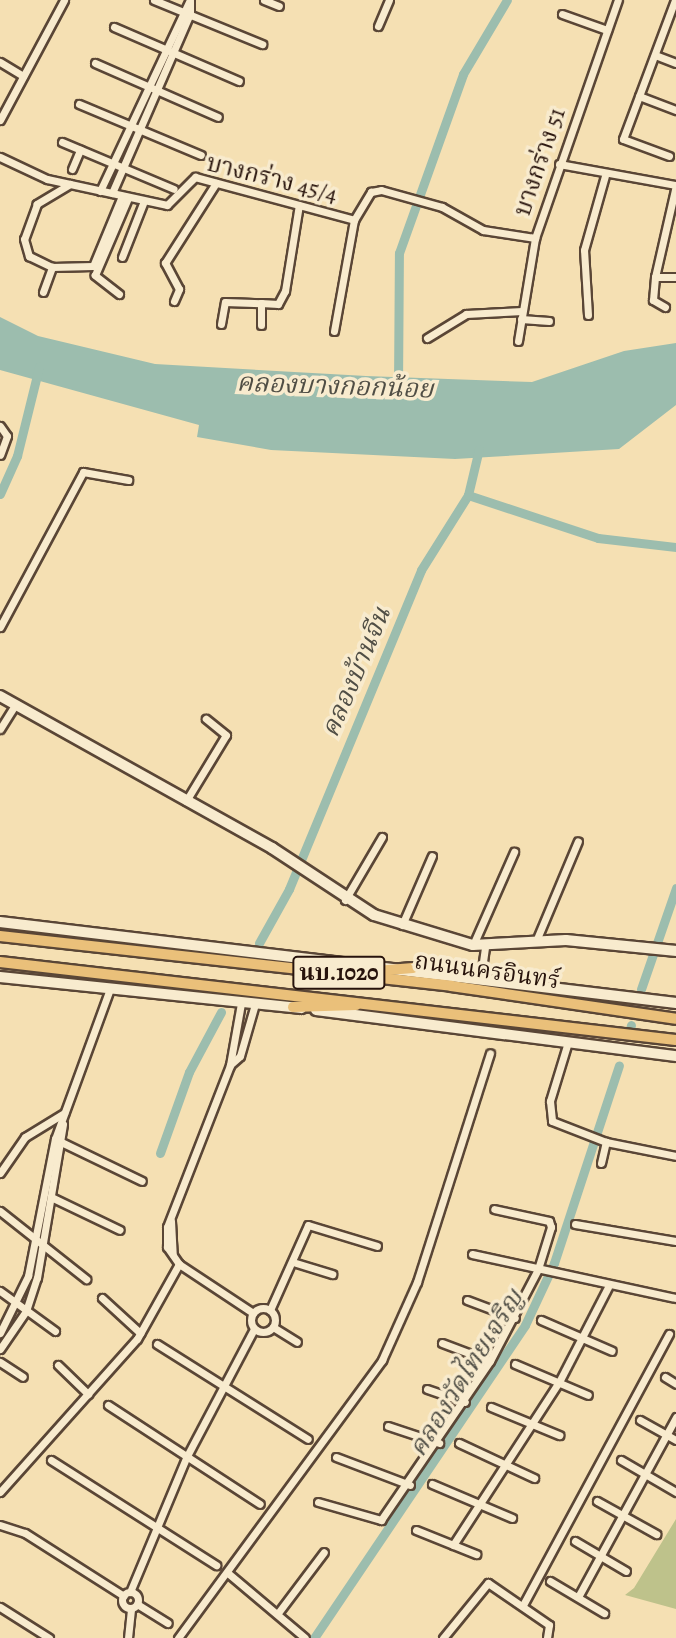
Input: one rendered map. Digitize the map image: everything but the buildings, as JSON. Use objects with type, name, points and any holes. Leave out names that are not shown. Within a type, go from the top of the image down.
[{"type":"main road","points":[[0,696],[292,863],[345,901],[402,925],[473,946],[536,941],[676,951]]},
{"type":"main road","name":"ถนนนครอินทร์","points":[[0,922],[481,976],[676,1003]]},
{"type":"main road","name":"ถนนนครอินทร์","points":[[0,936],[340,974],[676,1019]]},
{"type":"main road","name":"ถนนนครอินทร์","points":[[0,962],[394,1004],[676,1040]]},
{"type":"main road","points":[[340,974],[413,968]]},
{"type":"main road","name":"นบ.1020","points":[[0,977],[293,1007],[568,1042],[676,1059]]},
{"type":"main road","points":[[293,1007],[394,1004]]},
{"type":"street","points":[[0,120],[64,0]]},
{"type":"street","points":[[154,0],[261,44]]},
{"type":"street","points":[[100,191],[180,10],[190,0]]},
{"type":"street","points":[[112,193],[190,14],[190,0]]},
{"type":"street","points":[[264,0],[279,6]]},
{"type":"street","points":[[378,26],[389,0]]},
{"type":"street","name":"บางกร่าง 51","points":[[518,341],[535,238],[618,0]]},
{"type":"street","points":[[669,156],[624,142],[639,96],[673,14],[675,0]]},
{"type":"street","points":[[562,14],[607,30]]},
{"type":"street","points":[[114,27],[239,81]]},
{"type":"street","points":[[655,55],[676,63]]},
{"type":"street","points":[[0,62],[23,76]]},
{"type":"street","points":[[95,63],[218,117]]},
{"type":"street","points":[[639,96],[676,110]]},
{"type":"street","points":[[79,104],[201,155]]},
{"type":"street","points":[[62,142],[174,189]]},
{"type":"street","points":[[72,169],[80,150]]},
{"type":"street","name":"บางกร่าง 45/4","points":[[0,157],[47,179],[144,201],[172,204],[195,177],[354,220],[375,190],[425,200],[483,230],[535,238]]},
{"type":"street","points":[[559,164],[606,176],[676,185],[655,277],[653,300],[665,307]]},
{"type":"street","points":[[589,315],[584,250],[606,176]]},
{"type":"street","points":[[174,301],[179,289],[165,263],[212,182]]},
{"type":"street","points":[[70,184],[37,204],[24,239],[29,257],[52,267],[93,265],[125,197]]},
{"type":"street","points":[[119,294],[95,275],[125,197]]},
{"type":"street","points":[[122,257],[144,201]]},
{"type":"street","points":[[221,324],[230,299],[261,303],[282,301],[299,205]]},
{"type":"street","points":[[334,331],[354,220]]},
{"type":"street","points":[[43,292],[52,267]]},
{"type":"street","points":[[655,277],[676,277]]},
{"type":"street","points":[[261,303],[261,325]]},
{"type":"street","points":[[428,338],[466,314],[521,315],[549,321]]},
{"type":"street","points":[[0,426],[7,432],[0,455]]},
{"type":"street","points":[[0,628],[83,472],[128,480]]},
{"type":"street","points":[[0,729],[15,705]]},
{"type":"street","points":[[186,801],[226,735],[206,719]]},
{"type":"street","points":[[345,901],[382,837]]},
{"type":"street","points":[[536,941],[578,841]]},
{"type":"street","points":[[473,946],[514,852]]},
{"type":"street","points":[[402,925],[432,856]]},
{"type":"street","points":[[481,976],[485,946]]},
{"type":"street","points":[[0,1333],[17,1307],[35,1245],[43,1195],[64,1113],[110,989]]},
{"type":"street","points":[[241,1003],[230,1065],[171,1221],[173,1254],[178,1264],[253,1313],[270,1310]]},
{"type":"street","points":[[230,1065],[240,1056],[255,1004]]},
{"type":"street","points":[[568,1042],[550,1101],[552,1121],[603,1141],[676,1156]]},
{"type":"street","points":[[178,1638],[229,1574],[398,1330],[490,1053]]},
{"type":"street","points":[[0,1174],[25,1137],[64,1113]]},
{"type":"street","points":[[58,1140],[142,1181]]},
{"type":"street","points":[[0,1349],[26,1311],[43,1250],[53,1197],[58,1140]]},
{"type":"street","points":[[601,1163],[603,1141]]},
{"type":"street","points":[[43,1195],[53,1197],[120,1230]]},
{"type":"street","points":[[317,1502],[378,1522],[410,1485],[490,1361],[541,1270],[549,1221],[494,1209]]},
{"type":"street","points":[[0,1211],[35,1245],[86,1279]]},
{"type":"street","points":[[575,1224],[676,1241]]},
{"type":"street","points":[[273,1327],[270,1310],[296,1264],[308,1225],[377,1246]]},
{"type":"street","points":[[472,1254],[608,1287],[676,1297]]},
{"type":"street","points":[[0,1492],[140,1333],[178,1264]]},
{"type":"street","points":[[296,1264],[332,1274]]},
{"type":"street","points":[[453,1545],[503,1464],[559,1382],[608,1287]]},
{"type":"street","points":[[0,1291],[17,1307],[55,1331]]},
{"type":"street","points":[[102,1298],[140,1333]]},
{"type":"street","points":[[467,1300],[515,1318]]},
{"type":"street","points":[[127,1594],[220,1385],[254,1329],[253,1313]]},
{"type":"street","points":[[541,1320],[612,1351]]},
{"type":"street","points":[[254,1329],[273,1327],[297,1342]]},
{"type":"street","points":[[523,1605],[669,1334]]},
{"type":"street","points":[[442,1343],[490,1361]]},
{"type":"street","points":[[157,1344],[308,1439]]},
{"type":"street","points":[[0,1362],[23,1377]]},
{"type":"street","points":[[515,1364],[588,1395]]},
{"type":"street","points":[[58,1365],[88,1394]]},
{"type":"street","points":[[665,1377],[676,1384]]},
{"type":"street","points":[[427,1389],[465,1402]]},
{"type":"street","points":[[108,1405],[260,1504]]},
{"type":"street","points":[[491,1407],[559,1435]]},
{"type":"street","points":[[578,1597],[648,1476],[676,1418]]},
{"type":"street","points":[[640,1420],[676,1440]]},
{"type":"street","points":[[388,1426],[439,1443]]},
{"type":"street","points":[[459,1443],[534,1478]]},
{"type":"street","points":[[336,1457],[410,1485]]},
{"type":"street","points":[[51,1460],[216,1564]]},
{"type":"street","points":[[621,1460],[676,1492]]},
{"type":"street","points":[[432,1484],[512,1518]]},
{"type":"street","points":[[597,1501],[656,1534]]},
{"type":"street","points":[[0,1525],[25,1533],[127,1594],[134,1606],[167,1623]]},
{"type":"street","points":[[416,1530],[476,1554]]},
{"type":"street","points":[[575,1541],[626,1571]]},
{"type":"street","points":[[278,1613],[324,1552]]},
{"type":"street","points":[[229,1574],[305,1638]]},
{"type":"street","points":[[550,1581],[604,1613]]},
{"type":"street","points":[[443,1638],[483,1583],[523,1605],[549,1625],[547,1638]]},
{"type":"street","points":[[127,1594],[134,1606],[128,1638]]},
{"type":"street","points":[[0,1607],[48,1638]]},
{"type":"green space","points":[[676,1519],[676,1609],[625,1595],[634,1588]]},
{"type":"water","name":"คลองบางกอกน้อย","points":[[0,317],[38,336],[155,364],[366,376],[532,382],[624,351],[676,343],[676,405],[619,449],[455,459],[271,450],[197,437],[199,425],[0,370]]},
{"type":"waterway","name":"คลองบางกอกน้อย","points":[[398,387],[399,253],[463,74],[507,0]]},
{"type":"waterway","points":[[0,494],[17,456],[39,367]]},
{"type":"waterway","name":"คลองบ้านจีน","points":[[259,943],[289,889],[421,570],[468,495],[479,449]]},
{"type":"waterway","points":[[468,495],[598,538],[676,547]]},
{"type":"waterway","name":"คลองวัดไทยเจริญ","points":[[641,989],[676,888]]},
{"type":"waterway","name":"คลองบ้านจีน","points":[[160,1153],[189,1072],[221,1012]]},
{"type":"waterway","name":"คลองวัดไทยเจริญ","points":[[630,1029],[631,1025]]},
{"type":"waterway","name":"คลองวัดไทยเจริญ","points":[[314,1638],[525,1325],[554,1263],[619,1065]]}]
